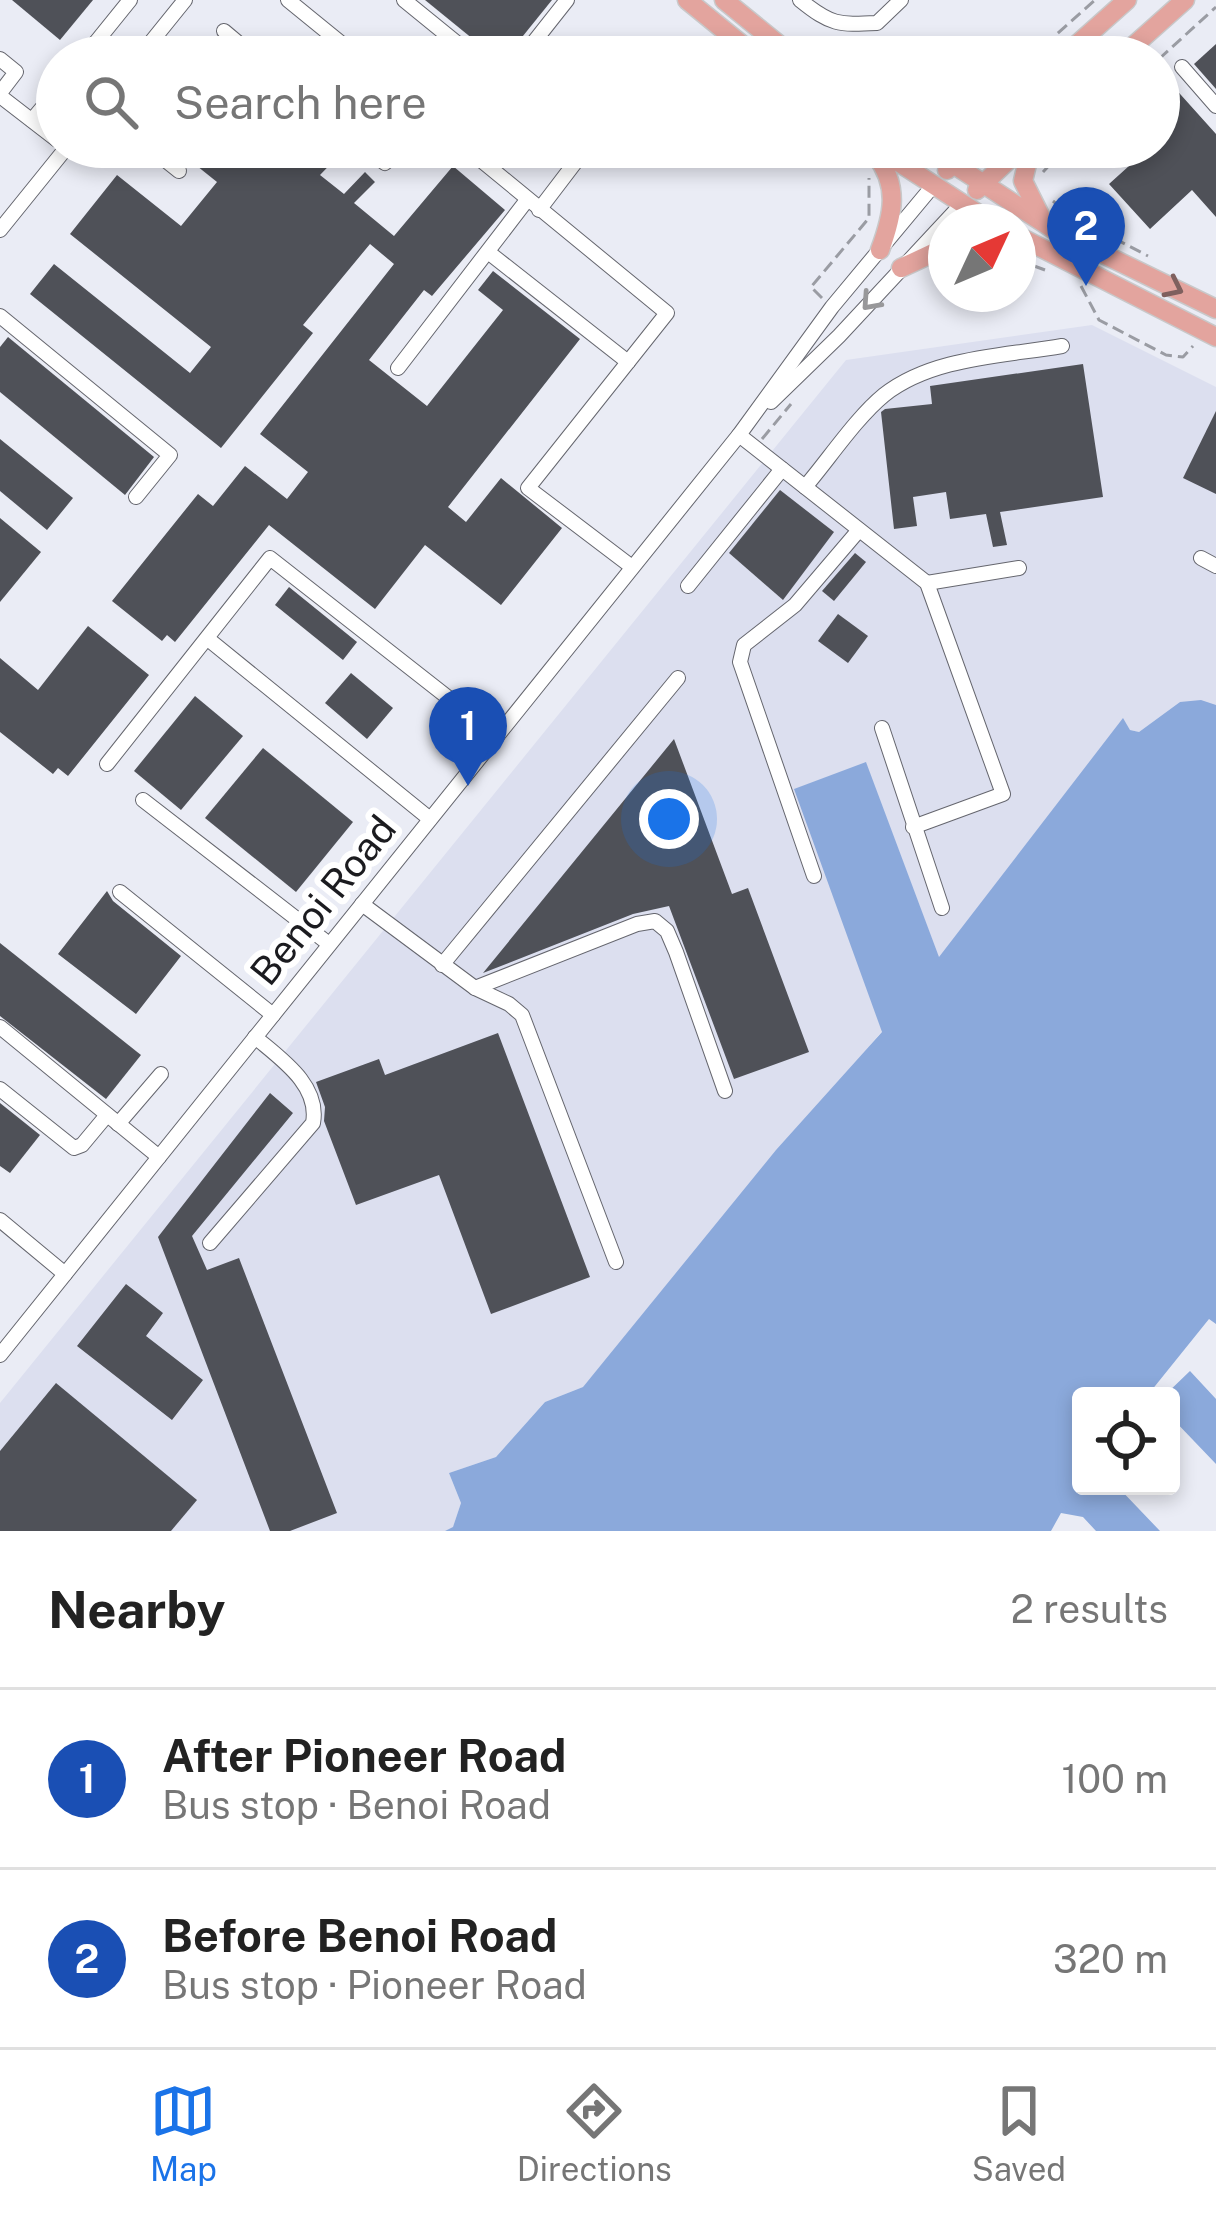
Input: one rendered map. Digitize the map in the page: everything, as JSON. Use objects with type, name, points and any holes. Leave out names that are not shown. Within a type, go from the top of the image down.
[{"type":"main road","points":[[687,0],[731,36]]},
{"type":"main road","points":[[724,0],[768,36]]},
{"type":"main road","points":[[1087,36],[1127,0]]},
{"type":"main road","points":[[1145,36],[1185,0]]},
{"type":"main road","points":[[880,250],[894,214],[893,192],[883,168]]},
{"type":"main road","points":[[897,168],[957,204]]},
{"type":"main road","name":"Benoi Road","points":[[932,187],[949,168]]},
{"type":"main road","points":[[958,168],[1056,231],[1216,309]]},
{"type":"main road","name":"Benoi Road","points":[[962,204],[1001,168]]},
{"type":"main road","points":[[1025,168],[1023,181],[1035,211],[1056,231]]},
{"type":"main road","points":[[1036,247],[1212,334]]},
{"type":"main road","points":[[901,268],[928,255]]},
{"type":"street","points":[[101,36],[130,0]]},
{"type":"street","points":[[156,36],[185,0]]},
{"type":"street","points":[[289,0],[333,36]]},
{"type":"street","points":[[404,0],[448,36]]},
{"type":"street","points":[[539,36],[567,0]]},
{"type":"street","points":[[800,0],[838,25],[877,22],[901,0]]},
{"type":"street","points":[[224,32],[229,36]]},
{"type":"street","points":[[0,59],[16,72],[0,94],[36,123]]},
{"type":"street","points":[[1182,67],[1216,106]]},
{"type":"street","points":[[32,120],[36,115]]},
{"type":"street","points":[[0,230],[50,168]]},
{"type":"street","points":[[175,168],[179,171]]},
{"type":"street","points":[[490,168],[667,313],[528,488],[632,567]]},
{"type":"street","points":[[398,368],[488,252],[567,168]]},
{"type":"street","name":"Benoi Road","points":[[0,1354],[932,187]]},
{"type":"street","name":"Benoi Road","points":[[740,432],[839,336],[928,240]]},
{"type":"street","points":[[488,252],[628,362]]},
{"type":"street","points":[[0,316],[170,455],[136,496]]},
{"type":"street","points":[[805,487],[884,395],[938,367],[1062,346]]},
{"type":"street","points":[[740,432],[927,583],[1003,794],[914,827]]},
{"type":"street","points":[[688,586],[782,469]]},
{"type":"street","points":[[814,876],[740,662],[744,646],[795,605],[859,530]]},
{"type":"street","points":[[107,764],[270,558],[497,736]]},
{"type":"street","points":[[1201,558],[1216,566]]},
{"type":"street","points":[[927,583],[1019,568]]},
{"type":"street","points":[[208,639],[430,819]]},
{"type":"street","points":[[442,965],[678,678]]},
{"type":"street","points":[[882,728],[942,908]]},
{"type":"street","points":[[143,800],[329,944]]},
{"type":"street","points":[[120,892],[273,1015]]},
{"type":"street","points":[[362,904],[475,988],[509,1004],[528,1024],[616,1262]]},
{"type":"street","points":[[475,988],[655,921],[668,931],[725,1091]]},
{"type":"street","points":[[0,1027],[159,1157]]},
{"type":"street","points":[[210,1243],[313,1124],[315,1114],[301,1080],[255,1037]]},
{"type":"street","points":[[0,1089],[74,1148],[160,1074]]},
{"type":"street","points":[[0,1220],[65,1274]]},
{"type":"path","points":[[1054,36],[1095,0]]},
{"type":"path","points":[[1180,40],[1216,7]]},
{"type":"path","points":[[1035,177],[1044,168]]},
{"type":"path","points":[[832,308],[811,287],[869,218],[868,172]]},
{"type":"path","points":[[1048,196],[1068,214],[1164,266]]},
{"type":"path","points":[[1036,266],[1051,271]]},
{"type":"path","points":[[1067,277],[1082,287],[1099,320],[1166,355],[1183,357],[1212,334]]},
{"type":"shaded area","points":[[1092,325],[1216,387],[1216,706],[1180,702],[1139,732],[1130,730],[1123,719],[939,958],[866,763],[795,789],[882,1031],[583,1387],[545,1402],[496,1457],[449,1473],[461,1503],[453,1528],[0,1531],[0,1403],[846,360]]},
{"type":"water","points":[[1201,700],[1216,705],[1216,1324],[1209,1319],[1154,1387],[1072,1387],[1072,1495],[1126,1495],[1160,1531],[1096,1531],[1083,1517],[1061,1513],[1051,1531],[445,1531],[453,1527],[461,1503],[449,1473],[496,1457],[545,1402],[583,1387],[776,1150],[882,1032],[794,789],[866,762],[939,957],[1123,718],[1130,730],[1139,732],[1180,702]]},
{"type":"water","points":[[1190,1371],[1216,1399],[1216,1464],[1180,1426],[1180,1387],[1173,1387]]},
{"type":"building","points":[[12,0],[93,0],[63,36],[55,36]]},
{"type":"building","points":[[425,0],[552,0],[523,36],[469,36]]},
{"type":"building","points":[[1216,44],[1216,89],[1194,64]]},
{"type":"building","points":[[1180,94],[1216,134],[1216,217],[1192,190],[1150,229],[1109,184],[1127,168],[1180,168]]},
{"type":"building","points":[[200,168],[327,168],[320,175],[344,194],[365,172],[375,182],[354,203],[394,236],[455,168],[505,210],[432,296],[424,290],[369,360],[427,406],[503,310],[478,290],[493,271],[580,339],[448,507],[466,522],[501,478],[562,528],[501,605],[425,545],[375,609],[269,525],[175,642],[167,635],[162,641],[112,601],[198,494],[213,506],[245,466],[287,499],[308,472],[260,434],[394,264],[370,244],[303,325],[313,333],[221,448],[30,294],[54,264],[190,373],[211,347],[70,234],[117,175],[181,226],[217,182]]},
{"type":"building","points":[[8,337],[154,457],[125,495],[0,392],[0,347]]},
{"type":"building","points":[[1083,364],[1103,497],[1000,512],[1007,545],[993,547],[986,514],[950,519],[946,492],[913,497],[917,526],[894,529],[881,412],[932,404],[930,386]]},
{"type":"building","points":[[1216,411],[1216,494],[1183,478]]},
{"type":"building","points":[[0,439],[73,498],[47,530],[0,491]]},
{"type":"building","points":[[780,490],[834,532],[783,600],[729,553]]},
{"type":"building","points":[[0,518],[41,552],[0,602]]},
{"type":"building","points":[[855,553],[866,562],[834,601],[822,591]]},
{"type":"building","points":[[289,587],[357,642],[343,660],[275,605]]},
{"type":"building","points":[[838,614],[868,636],[848,663],[818,641]]},
{"type":"building","points":[[88,626],[149,675],[68,776],[58,768],[53,774],[0,732],[0,658],[38,690]]},
{"type":"building","points":[[351,673],[393,708],[367,739],[325,703]]},
{"type":"building","points":[[195,696],[243,736],[181,810],[134,771]]},
{"type":"building","points":[[674,739],[732,894],[748,888],[809,1052],[734,1079],[669,906],[633,914],[483,973]]},
{"type":"building","points":[[263,748],[353,822],[296,892],[205,818]]},
{"type":"building","points":[[107,891],[181,956],[136,1014],[58,954]]},
{"type":"building","points":[[0,943],[141,1055],[106,1099],[0,1016]]},
{"type":"building","points":[[498,1033],[590,1277],[491,1314],[439,1175],[356,1205],[324,1121],[325,1107],[316,1082],[379,1059],[385,1075]]},
{"type":"building","points":[[270,1093],[293,1113],[192,1236],[207,1270],[239,1258],[337,1513],[290,1531],[270,1531],[158,1237]]},
{"type":"building","points":[[0,1103],[40,1135],[10,1173],[0,1166]]},
{"type":"building","points":[[126,1284],[163,1313],[146,1336],[203,1380],[172,1420],[77,1346]]},
{"type":"building","points":[[56,1383],[197,1500],[171,1531],[0,1531],[0,1451]]},
{"type":"place","name":"Before Benoi Road","points":[[1086,286]]},
{"type":"place","name":"After Pioneer Road","points":[[468,786]]}]
